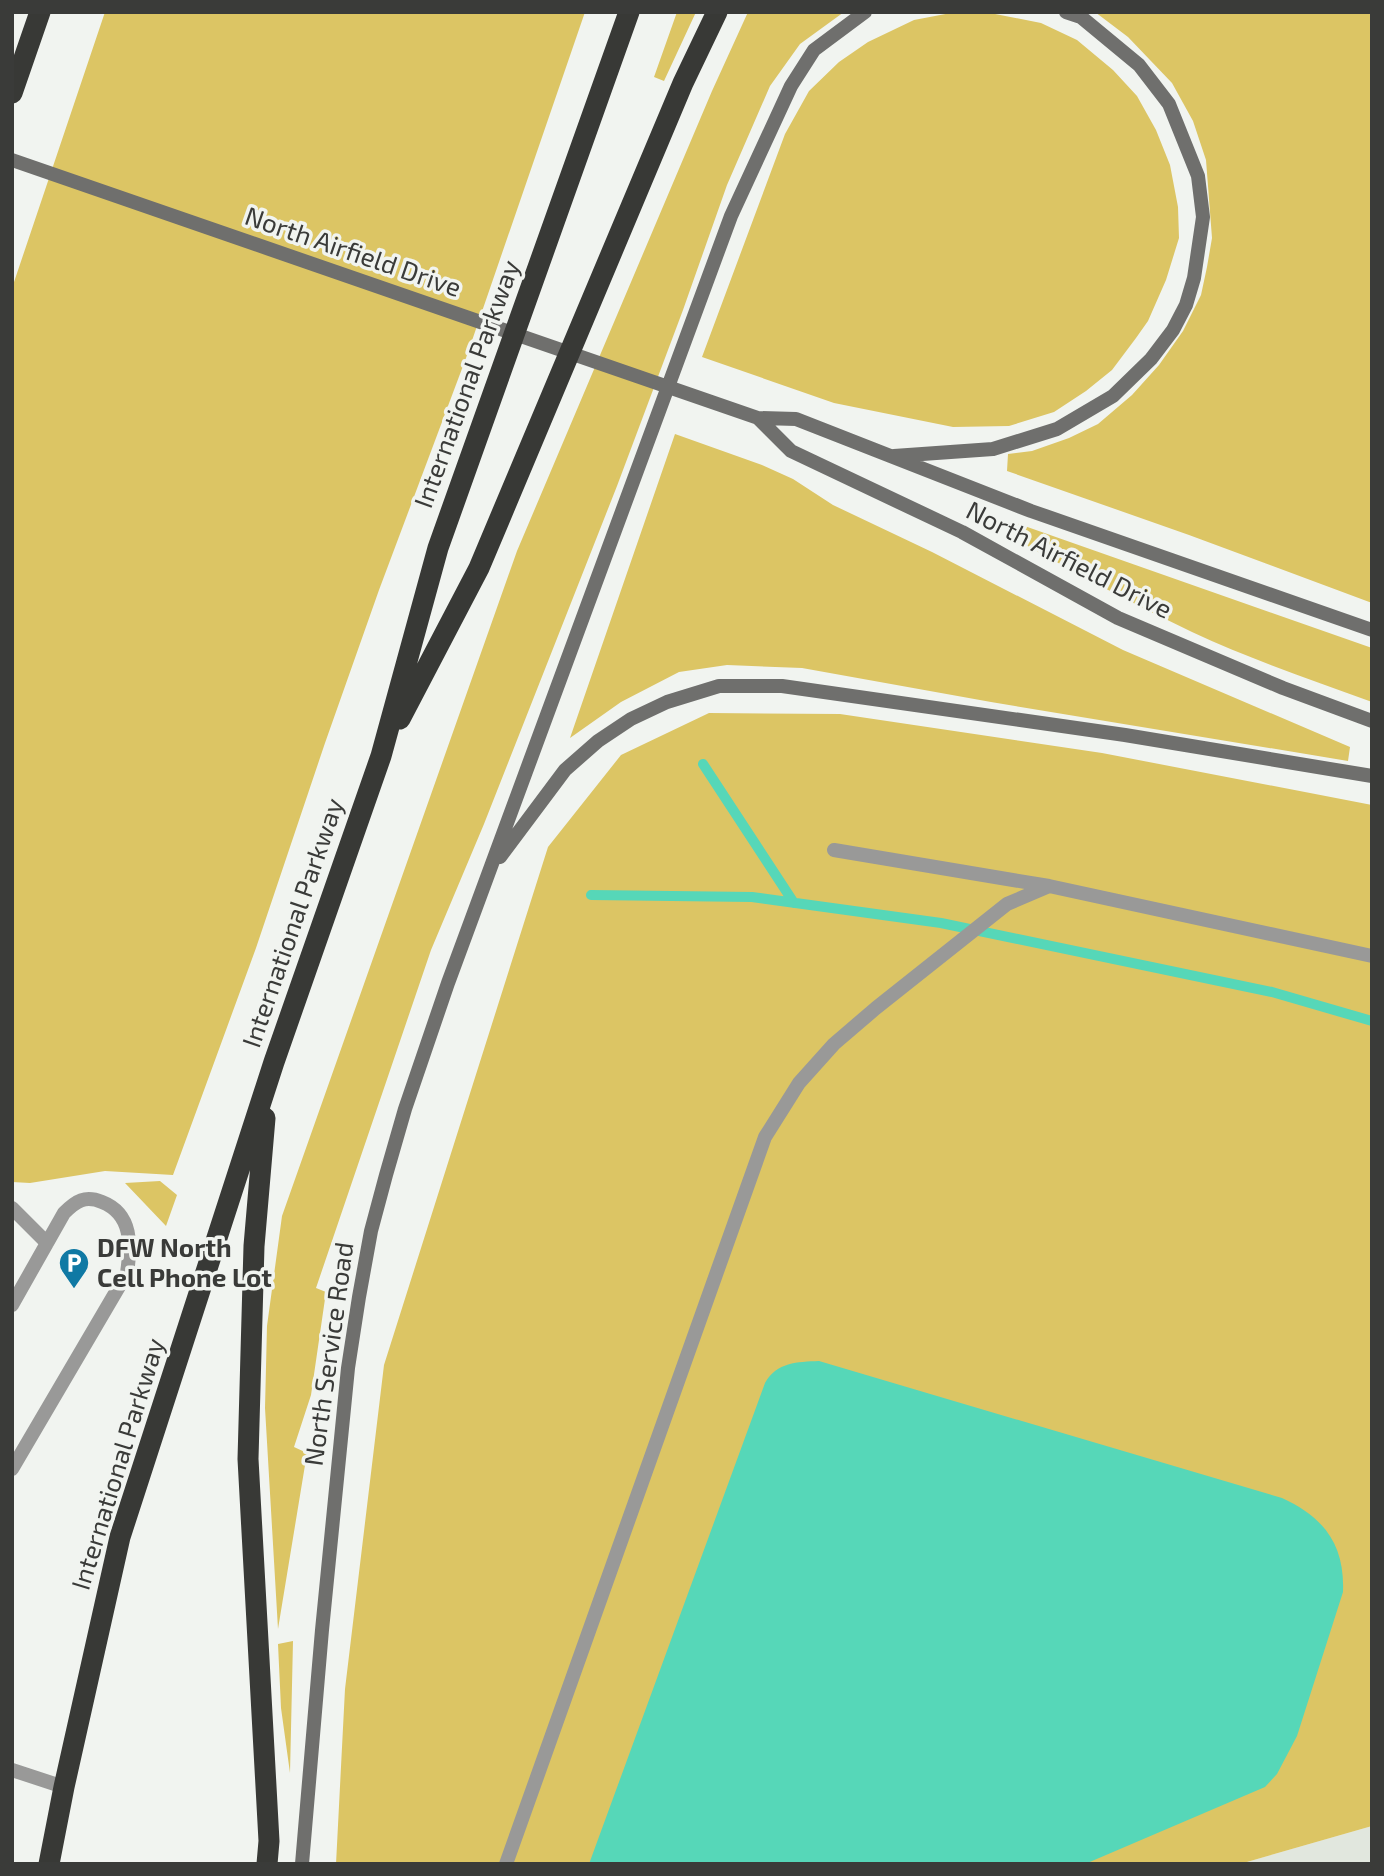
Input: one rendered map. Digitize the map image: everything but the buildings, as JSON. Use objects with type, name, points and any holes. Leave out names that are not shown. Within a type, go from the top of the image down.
[{"type":"highway","points":[[12,93],[40,12]]},
{"type":"highway","name":"International Parkway","points":[[49,1864],[120,1537],[268,1081],[381,756],[438,548],[629,12]]},
{"type":"highway","points":[[381,756],[479,568],[677,96],[717,12]]},
{"type":"highway","points":[[267,1864],[269,1841],[248,1459],[254,1246],[268,1081]]},
{"type":"main road","name":"North Service Road","points":[[302,1864],[348,1368],[371,1231],[405,1108],[448,983],[731,216],[791,86],[814,50],[865,12]]},
{"type":"main road","points":[[890,456],[993,449],[1057,429],[1112,396],[1122,387],[1158,350],[1173,330],[1186,305],[1194,278],[1203,217],[1198,176],[1169,104],[1139,65],[1081,17],[1066,12]]},
{"type":"main road","name":"North Airfield Drive","points":[[12,160],[758,418],[796,419],[1031,511],[1372,630]]},
{"type":"main road","name":"North Airfield Drive","points":[[758,418],[791,451],[962,532],[1118,618],[1283,688],[1372,721]]},
{"type":"main road","points":[[491,869],[565,770],[598,740],[631,719],[667,702],[719,686],[782,686],[1125,735],[1372,776]]},
{"type":"lane","points":[[834,850],[1049,886],[1372,956]]},
{"type":"lane","points":[[506,1864],[765,1137],[799,1083],[834,1044],[1007,904],[1049,886]]},
{"type":"lane","points":[[12,1305],[64,1213],[74,1203],[90,1198],[107,1204],[121,1214],[130,1250],[127,1273],[12,1469]]},
{"type":"lane","points":[[12,1208],[47,1243]]},
{"type":"lane","points":[[12,1770],[64,1787]]},
{"type":"shaded area","points":[[105,12],[585,12],[466,358],[379,590],[256,948],[173,1175],[105,1171],[30,1183],[12,1182],[12,288]]},
{"type":"shaded area","points":[[677,12],[696,12],[664,81],[654,77]]},
{"type":"shaded area","points":[[748,12],[844,12],[800,44],[770,86],[727,185],[617,486],[484,824],[431,950],[316,1288],[326,1292],[311,1395],[294,1447],[307,1453],[278,1629],[265,1408],[267,1326],[282,1216],[517,551]]},
{"type":"shaded area","points":[[956,12],[985,12],[1041,23],[1077,40],[1113,70],[1137,96],[1156,130],[1170,165],[1178,207],[1179,238],[1166,280],[1148,321],[1136,338],[1112,370],[1086,391],[1054,412],[1009,426],[953,427],[834,403],[702,357],[785,134],[809,91],[839,62],[868,42],[914,20]]},
{"type":"shaded area","points":[[1095,12],[1372,12],[1372,603],[1007,471],[1008,454],[1032,451],[1069,438],[1098,424],[1132,395],[1159,365],[1183,331],[1201,295],[1207,267],[1212,238],[1206,160],[1193,121],[1172,83],[1128,37]]},
{"type":"shaded area","points":[[675,434],[793,479],[833,505],[932,552],[1123,650],[1350,747],[1348,761],[802,668],[727,665],[679,672],[621,702],[570,738]]},
{"type":"shaded area","points":[[1016,523],[1372,648],[1372,702],[1236,651],[1145,609],[1008,535]]},
{"type":"shaded area","points":[[709,713],[840,714],[1102,753],[1372,805],[1372,1826],[1240,1864],[336,1864],[345,1689],[384,1365],[548,847],[621,755]]},
{"type":"shaded area","points":[[160,1181],[177,1195],[166,1226],[125,1183]]},
{"type":"shaded area","points":[[819,1361],[1282,1498],[1310,1514],[1329,1534],[1336,1547],[1343,1575],[1343,1592],[1297,1736],[1277,1774],[1265,1787],[1085,1864],[589,1864],[765,1383],[782,1367]]},
{"type":"shaded area","points":[[293,1641],[290,1773],[281,1708],[278,1644]]},
{"type":"shaded area","points":[[1372,1826],[1372,1864],[1240,1864]]},
{"type":"waterway","points":[[703,764],[794,903]]},
{"type":"waterway","points":[[591,895],[752,897],[941,923],[1272,992],[1372,1021]]},
{"type":"place","name":"DFW North Cell Phone Lot","points":[[74,1290]]}]
